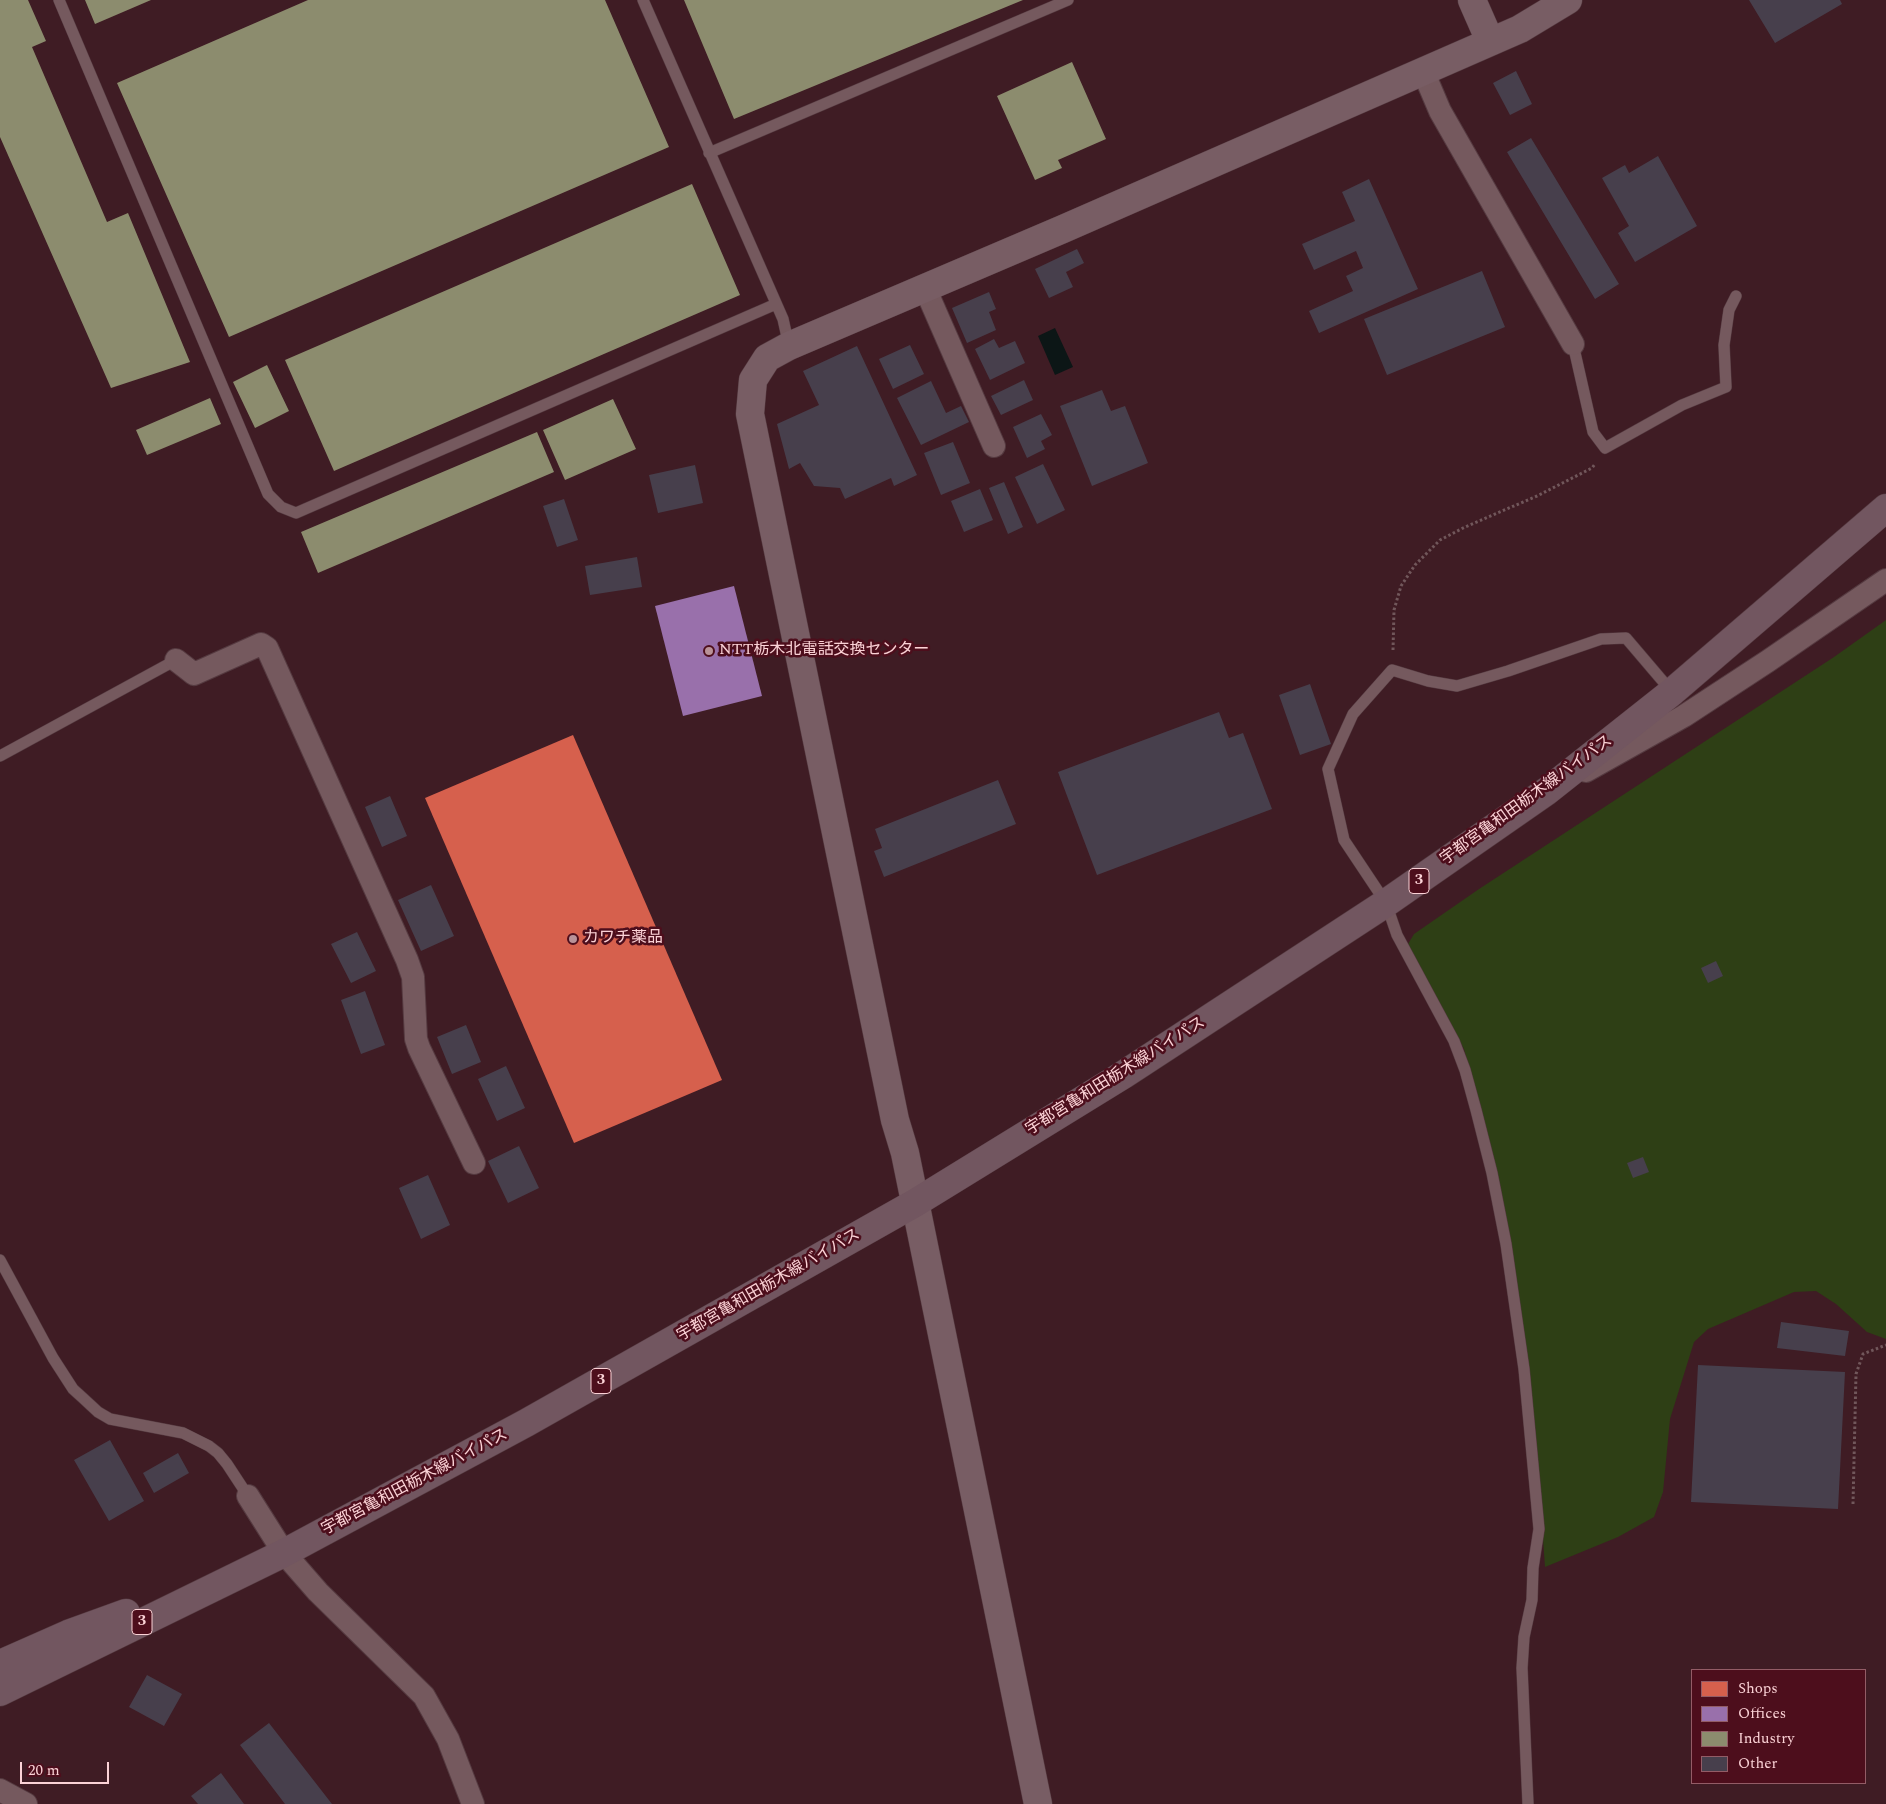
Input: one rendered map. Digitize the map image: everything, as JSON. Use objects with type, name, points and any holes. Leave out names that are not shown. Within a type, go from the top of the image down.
[{"type":"main road","name":"宇都宮亀和田栃木線バイパス","points":[[0,1692],[284,1553],[526,1423],[915,1203],[1123,1075],[1386,904],[1546,791],[1672,692],[1886,508]]},
{"type":"main road","name":"宇都宮亀和田栃木線バイパス","points":[[0,1664],[68,1634],[284,1553]]},
{"type":"street","points":[[1472,0],[1490,41]]},
{"type":"street","points":[[1038,1804],[905,1153],[895,1120],[750,414],[753,380],[767,358],[789,346],[1520,29],[1568,0]]},
{"type":"street","points":[[1423,71],[1440,111],[1574,344]]},
{"type":"street","points":[[926,288],[994,446]]},
{"type":"street","points":[[1546,791],[1621,753],[1684,716],[1886,580]]},
{"type":"street","points":[[176,660],[194,674],[261,644],[267,648],[407,960],[413,977],[416,1039],[474,1163]]},
{"type":"street","points":[[248,1496],[284,1553],[318,1592],[424,1696],[448,1739],[473,1804]]},
{"type":"street","points":[[0,1790],[26,1804]]},
{"type":"lane","points":[[59,0],[268,494],[281,506],[296,513],[776,304]]},
{"type":"lane","points":[[643,0],[783,319],[789,346]]},
{"type":"lane","points":[[709,153],[1068,0]]},
{"type":"lane","points":[[1574,344],[1593,432],[1604,448],[1682,405],[1726,387],[1724,345],[1729,310],[1736,296]]},
{"type":"lane","points":[[1528,1804],[1522,1668],[1524,1637],[1532,1600],[1533,1568],[1539,1529],[1524,1369],[1506,1244],[1492,1173],[1465,1070],[1454,1040],[1397,935],[1386,904],[1344,840],[1328,769],[1352,714],[1392,670],[1428,681],[1456,686],[1508,671],[1601,639],[1626,638],[1672,692]]},
{"type":"lane","points":[[0,756],[176,660]]},
{"type":"lane","points":[[0,1260],[53,1358],[73,1388],[84,1399],[98,1412],[110,1419],[183,1433],[209,1446],[218,1452],[248,1496]]},
{"type":"path","points":[[1392,670],[1394,610],[1401,586],[1414,565],[1440,540],[1465,527],[1537,496],[1592,468],[1604,448]]},
{"type":"path","points":[[1853,1504],[1856,1374],[1863,1354],[1886,1345]]},
{"type":"green space","points":[[1886,620],[1886,1339],[1867,1332],[1836,1304],[1816,1291],[1794,1292],[1708,1329],[1694,1342],[1670,1419],[1663,1492],[1654,1517],[1618,1537],[1545,1567],[1535,1425],[1505,1210],[1464,1049],[1408,944],[1414,934],[1479,889],[1834,657]]},
{"type":"shaded area","points":[[1055,328],[1073,367],[1055,375],[1038,336]]},
{"type":"building: Shops","name":"カワチ薬品","points":[[573,735],[722,1080],[574,1143],[425,798]]},
{"type":"building: Offices","name":"NTT栃木北電話交換センター","points":[[734,586],[762,696],[683,716],[655,606]]},
{"type":"building: Industry","points":[[0,0],[28,0],[46,41],[32,47],[107,222],[128,213],[190,362],[111,388],[0,137]]},
{"type":"building: Industry","points":[[85,0],[151,0],[95,24]]},
{"type":"building: Industry","points":[[308,0],[605,0],[669,147],[229,337],[117,83]]},
{"type":"building: Industry","points":[[684,0],[1023,0],[734,119]]},
{"type":"building: Industry","points":[[1072,62],[1106,139],[1058,160],[1062,168],[1035,180],[997,96]]},
{"type":"building: Industry","points":[[692,184],[740,295],[334,471],[285,360]]},
{"type":"building: Industry","points":[[267,365],[289,411],[255,428],[233,382]]},
{"type":"building: Industry","points":[[210,398],[221,424],[147,455],[136,430]]},
{"type":"building: Industry","points":[[613,399],[636,449],[565,480],[543,430]]},
{"type":"building: Industry","points":[[537,432],[554,472],[318,573],[301,532]]},
{"type":"building: Other","points":[[1749,0],[1840,0],[1842,4],[1775,43]]},
{"type":"building: Other","points":[[1516,71],[1532,104],[1510,115],[1493,83]]},
{"type":"building: Other","points":[[1531,138],[1619,284],[1595,299],[1507,152]]},
{"type":"building: Other","points":[[1658,156],[1697,226],[1635,262],[1618,233],[1629,226],[1602,178],[1625,165],[1629,173]]},
{"type":"building: Other","points":[[1369,179],[1418,289],[1319,333],[1309,311],[1353,291],[1346,276],[1363,268],[1356,251],[1314,270],[1302,244],[1355,221],[1342,192]]},
{"type":"building: Other","points":[[1077,249],[1084,263],[1066,272],[1073,287],[1049,298],[1035,269]]},
{"type":"building: Other","points":[[1482,271],[1505,327],[1387,375],[1364,319]]},
{"type":"building: Other","points":[[989,292],[996,309],[989,312],[996,330],[967,343],[952,308]]},
{"type":"building: Other","points":[[994,339],[999,348],[1015,341],[1025,363],[990,380],[975,349]]},
{"type":"building: Other","points":[[910,345],[924,374],[893,389],[879,359]]},
{"type":"building: Other","points":[[857,346],[917,475],[894,486],[891,478],[845,499],[840,488],[814,486],[800,463],[789,469],[777,424],[819,405],[803,371]]},
{"type":"building: Other","points":[[1024,380],[1033,400],[1001,415],[991,396]]},
{"type":"building: Other","points":[[931,381],[946,413],[961,406],[969,422],[921,445],[897,398]]},
{"type":"building: Other","points":[[1102,390],[1111,411],[1125,406],[1148,463],[1092,486],[1060,406]]},
{"type":"building: Other","points":[[1041,414],[1052,435],[1041,441],[1045,449],[1027,458],[1013,427]]},
{"type":"building: Other","points":[[953,442],[970,483],[941,495],[924,453]]},
{"type":"building: Other","points":[[1043,464],[1065,510],[1037,524],[1015,477]]},
{"type":"building: Other","points":[[695,465],[703,503],[658,513],[649,475]]},
{"type":"building: Other","points":[[1004,482],[1023,527],[1008,534],[989,488]]},
{"type":"building: Other","points":[[980,489],[993,520],[964,532],[951,501]]},
{"type":"building: Other","points":[[564,499],[578,540],[557,547],[543,506]]},
{"type":"building: Other","points":[[637,557],[642,587],[590,595],[585,566]]},
{"type":"building: Other","points":[[1310,684],[1331,744],[1300,755],[1279,695]]},
{"type":"building: Other","points":[[1219,712],[1229,738],[1243,733],[1272,809],[1097,875],[1058,772]]},
{"type":"building: Other","points":[[998,780],[1016,824],[884,877],[874,851],[882,848],[875,829]]},
{"type":"building: Other","points":[[390,796],[407,836],[382,847],[365,807]]},
{"type":"building: Other","points":[[431,885],[454,936],[421,951],[398,900]]},
{"type":"building: Other","points":[[357,932],[376,971],[351,983],[331,944]]},
{"type":"building: Other","points":[[1716,961],[1723,976],[1708,983],[1701,968]]},
{"type":"building: Other","points":[[365,991],[385,1045],[361,1054],[341,1000]]},
{"type":"building: Other","points":[[466,1025],[481,1062],[452,1074],[437,1037]]},
{"type":"building: Other","points":[[506,1066],[525,1108],[497,1121],[478,1079]]},
{"type":"building: Other","points":[[519,1146],[539,1188],[508,1203],[488,1161]]},
{"type":"building: Other","points":[[1643,1157],[1649,1172],[1633,1178],[1627,1163]]},
{"type":"building: Other","points":[[428,1175],[450,1225],[421,1239],[399,1188]]},
{"type":"building: Other","points":[[1781,1322],[1849,1331],[1845,1356],[1777,1348]]},
{"type":"building: Other","points":[[1698,1365],[1845,1372],[1838,1509],[1691,1502]]},
{"type":"building: Other","points":[[110,1440],[144,1501],[109,1521],[74,1460]]},
{"type":"building: Other","points":[[178,1453],[189,1473],[154,1493],[143,1473]]},
{"type":"building: Other","points":[[147,1675],[182,1694],[164,1726],[129,1707]]},
{"type":"building: Other","points":[[269,1723],[332,1804],[285,1804],[240,1745]]},
{"type":"building: Other","points":[[221,1773],[244,1804],[198,1804],[191,1796]]},
{"type":"place","name":"NTT栃木北電話交換センター","points":[[709,651]]},
{"type":"place","name":"カワチ薬品","points":[[573,939]]}]
